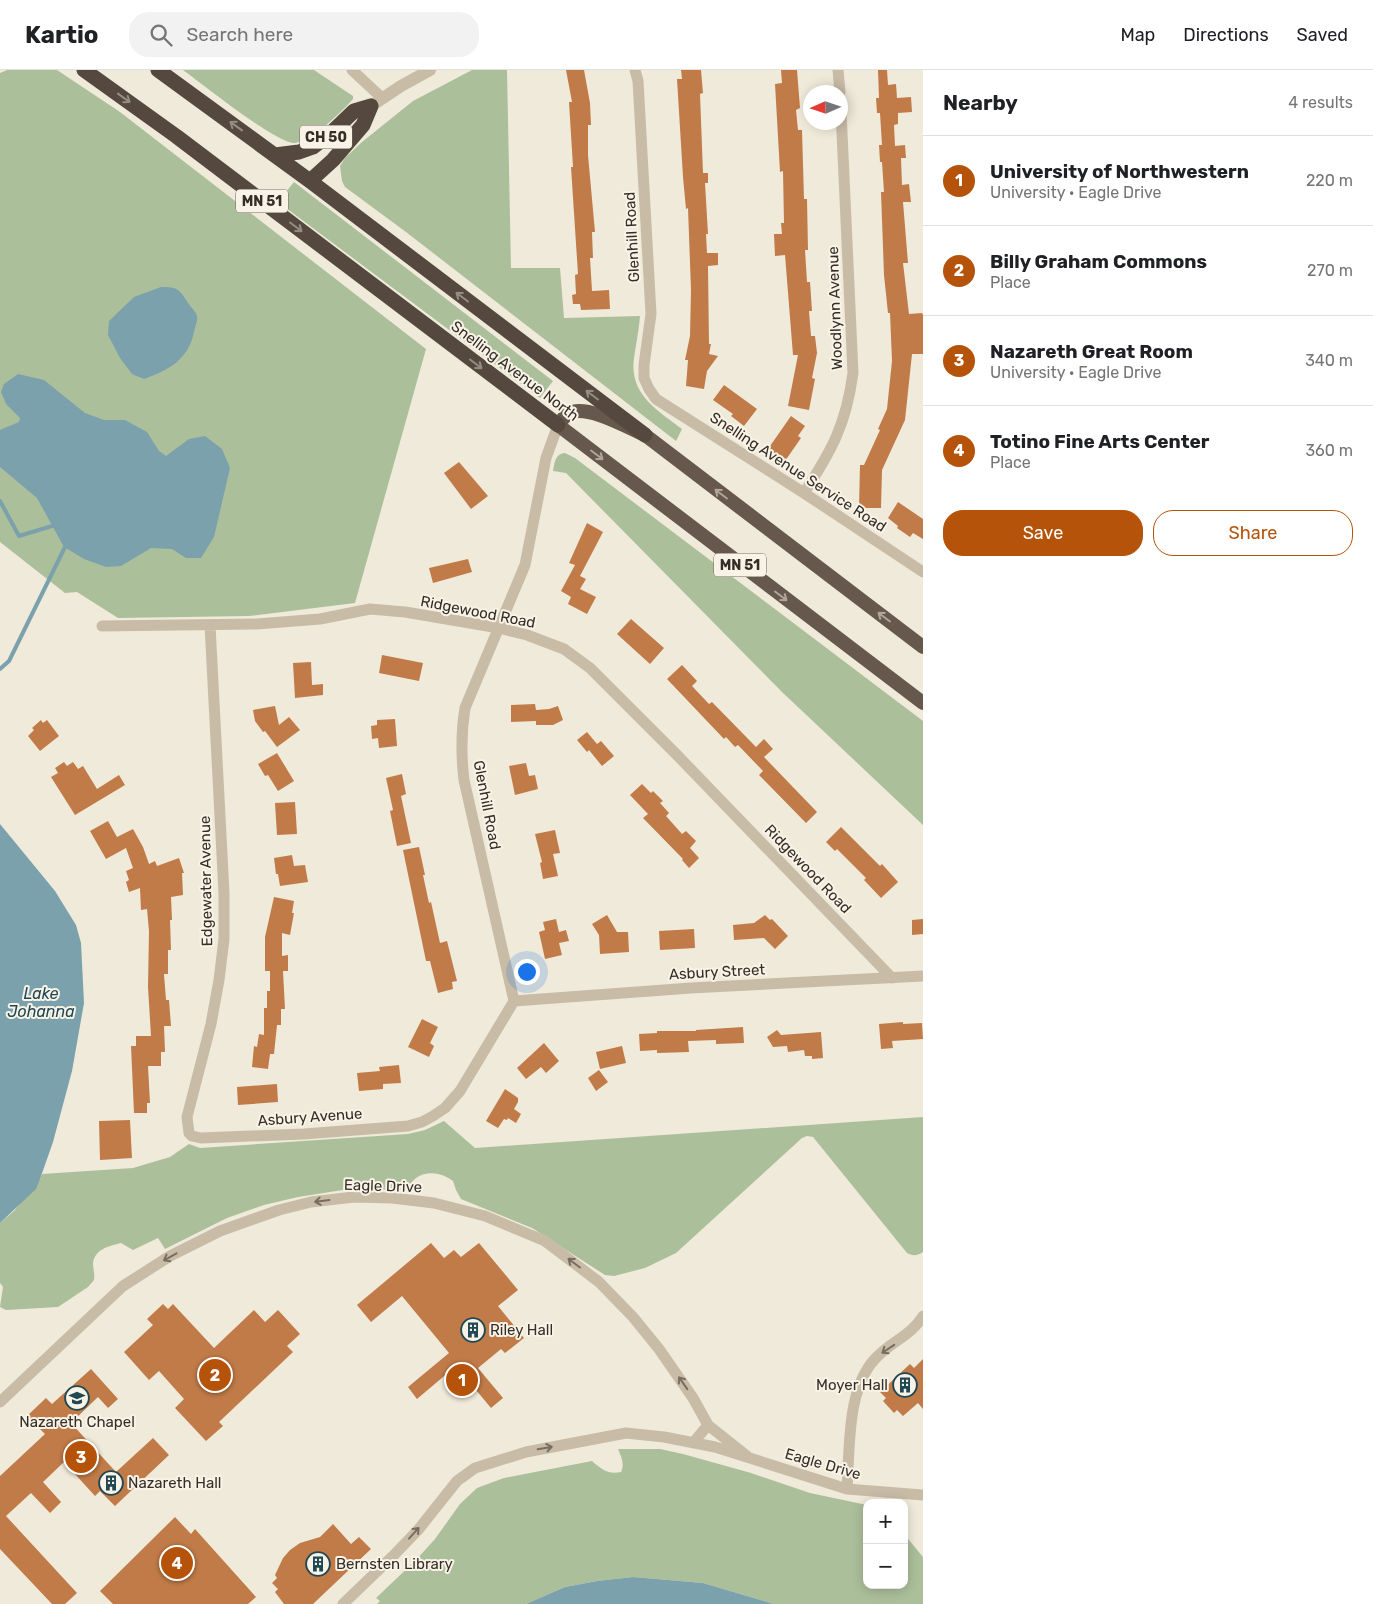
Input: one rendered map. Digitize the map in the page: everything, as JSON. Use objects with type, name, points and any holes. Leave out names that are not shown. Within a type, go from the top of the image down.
[{"type":"highway","name":"Snelling Avenue North","points":[[84,70],[176,136],[923,704]]},
{"type":"highway","name":"MN 51","points":[[158,70],[275,155]]},
{"type":"highway","name":"CH 50","points":[[275,155],[299,152],[313,147],[354,111],[377,102]]},
{"type":"highway","name":"CH 50","points":[[310,181],[333,160],[363,126],[377,102]]},
{"type":"highway","name":"Snelling Avenue North","points":[[275,155],[923,647]]},
{"type":"highway","points":[[558,425],[567,414],[577,411],[598,414],[645,435]]},
{"type":"street","points":[[352,70],[377,102]]},
{"type":"street","name":"CH 50","points":[[377,102],[430,70]]},
{"type":"street","name":"Glenhill Road","points":[[635,70],[638,81],[651,314],[644,378],[656,399]]},
{"type":"street","points":[[838,70],[839,85]]},
{"type":"street","name":"Woodlynn Avenue","points":[[804,493],[835,441],[844,420],[850,398],[853,373],[841,130]]},
{"type":"street","name":"Snelling Avenue Service Road","points":[[656,399],[804,493],[923,572]]},
{"type":"street","name":"Glenhill Road","points":[[514,1001],[464,780],[461,756],[461,730],[465,708],[525,565],[546,458],[558,425]]},
{"type":"street","name":"Ridgewood Road","points":[[102,626],[257,624],[320,619],[370,609],[405,612],[499,628],[527,635],[564,649],[590,668],[677,755],[892,978]]},
{"type":"street","name":"Edgewater Avenue","points":[[189,1133],[187,1117],[211,1024],[224,939],[224,893],[210,625]]},
{"type":"street","name":"Asbury Street","points":[[514,1001],[690,988],[923,976]]},
{"type":"street","name":"Asbury Avenue","points":[[189,1133],[192,1136],[201,1138],[304,1134],[408,1126],[422,1122],[445,1108],[460,1091],[514,1001]]},
{"type":"street","name":"Eagle Drive","points":[[0,1402],[123,1286],[170,1256],[220,1231],[279,1210],[311,1202],[354,1197],[392,1198],[434,1203],[485,1216],[545,1241],[599,1282],[633,1317],[659,1349],[693,1398],[708,1425],[747,1456]]},
{"type":"street","points":[[847,1489],[854,1405],[861,1381],[870,1365],[880,1354],[907,1334],[923,1316]]},
{"type":"street","points":[[693,1443],[708,1425]]},
{"type":"street","name":"Eagle Drive","points":[[343,1604],[406,1543],[457,1481],[476,1468],[526,1452],[626,1433],[664,1437],[747,1456],[847,1489],[923,1496]]},
{"type":"green space","points":[[7,70],[57,70],[120,112],[426,349],[355,603],[249,616],[118,618],[77,592],[65,593],[0,542],[0,73]]},
{"type":"green space","points":[[183,70],[314,70],[353,96],[353,99],[317,132],[295,143],[286,141],[257,124]]},
{"type":"green space","points":[[472,70],[507,70],[511,268],[560,268],[564,318],[640,316],[634,358],[636,382],[647,400],[682,429],[676,441],[345,187],[342,181],[340,166],[345,158],[362,142],[413,101]]},
{"type":"green space","points":[[294,182],[553,381],[540,398],[278,202]]},
{"type":"green space","points":[[565,453],[575,458],[923,721],[923,825],[782,692],[566,473],[553,471],[557,457]]},
{"type":"green space","points":[[923,1117],[923,1252],[917,1255],[907,1253],[813,1137],[807,1136],[802,1138],[676,1253],[645,1268],[614,1276],[605,1275],[532,1228],[461,1199],[453,1181],[440,1174],[430,1173],[416,1178],[404,1190],[349,1189],[298,1197],[264,1205],[227,1218],[165,1249],[158,1238],[133,1250],[121,1243],[112,1245],[100,1251],[94,1258],[94,1280],[88,1287],[58,1307],[6,1310],[0,1307],[3,1287],[0,1283],[0,1223],[14,1211],[42,1174],[133,1168],[170,1157],[189,1144],[200,1148],[408,1134],[425,1130],[444,1121],[475,1148]]},
{"type":"green space","points":[[618,1449],[660,1449],[751,1473],[810,1493],[863,1504],[863,1589],[908,1589],[908,1539],[923,1557],[923,1604],[774,1604],[703,1583],[633,1577],[565,1587],[526,1604],[377,1604],[380,1601],[376,1598],[416,1560],[435,1539],[460,1504],[477,1488],[504,1478],[592,1461],[608,1472],[621,1472],[623,1463]]},
{"type":"water","points":[[161,287],[178,290],[196,313],[197,322],[191,342],[182,357],[169,368],[144,379],[132,374],[120,358],[108,335],[109,321],[134,297]]},
{"type":"water","points":[[18,374],[44,380],[85,413],[104,420],[125,420],[147,432],[159,451],[166,456],[189,439],[205,436],[222,449],[230,468],[214,537],[201,558],[186,558],[172,549],[151,548],[121,566],[106,567],[84,559],[64,547],[37,498],[0,467],[0,430],[19,422],[20,418],[6,404],[1,392],[4,384]]},
{"type":"water","name":"Lake Johanna","points":[[0,824],[55,891],[76,925],[81,943],[84,1003],[72,1071],[53,1142],[40,1179],[36,1189],[0,1223]]},
{"type":"water","points":[[633,1577],[703,1583],[774,1604],[526,1604],[565,1587]]},
{"type":"building","points":[[566,70],[584,70],[590,103],[591,125],[588,125],[588,155],[595,232],[592,232],[593,258],[590,258],[592,291],[609,290],[610,309],[581,310],[580,304],[573,304],[572,295],[576,294],[575,275],[578,274],[571,167],[573,167],[569,102],[572,102]]},
{"type":"building","points":[[681,70],[701,70],[703,93],[700,94],[703,173],[708,173],[708,183],[705,183],[708,234],[706,234],[707,253],[718,253],[718,265],[708,266],[709,344],[711,344],[709,354],[718,356],[707,371],[704,389],[686,386],[688,360],[685,360],[690,336],[691,290],[688,208],[686,209],[683,177],[677,79],[682,79]]},
{"type":"building","points":[[781,70],[797,70],[800,108],[796,110],[798,130],[802,130],[804,199],[807,199],[808,250],[805,250],[807,282],[810,282],[812,311],[809,311],[811,336],[815,336],[817,353],[812,378],[815,379],[809,410],[788,406],[798,355],[793,355],[785,255],[775,256],[774,234],[782,234],[781,223],[784,223],[783,171],[780,172],[775,84],[782,83]]},
{"type":"building","points":[[878,70],[887,70],[888,85],[896,84],[897,98],[911,97],[912,112],[898,113],[898,124],[894,125],[895,146],[905,145],[906,158],[901,158],[902,185],[909,184],[911,202],[903,202],[908,263],[903,263],[909,314],[922,313],[923,315],[923,354],[912,354],[905,420],[882,470],[881,508],[859,508],[860,465],[864,465],[880,430],[878,429],[887,409],[892,361],[890,313],[888,313],[884,275],[881,192],[884,192],[879,145],[882,145],[880,113],[877,113],[876,98],[879,98]]},
{"type":"building","points":[[724,385],[757,409],[744,426],[731,416],[733,414],[713,400]]},
{"type":"building","points":[[791,416],[805,426],[798,436],[801,438],[785,461],[768,449]]},
{"type":"building","points":[[459,462],[488,496],[471,509],[444,473]]},
{"type":"building","points":[[898,502],[923,519],[923,539],[913,533],[910,537],[897,528],[898,526],[888,518]]},
{"type":"building","points":[[587,523],[603,532],[580,576],[586,579],[580,589],[596,597],[587,614],[568,604],[571,597],[561,591],[575,565],[569,563]]},
{"type":"building","points":[[468,559],[472,572],[433,583],[429,568]]},
{"type":"building","points":[[631,619],[664,648],[650,664],[617,634]]},
{"type":"building","points":[[382,655],[423,663],[419,681],[379,673]]},
{"type":"building","points":[[311,662],[312,685],[323,684],[323,695],[295,698],[293,663]]},
{"type":"building","points":[[682,665],[697,681],[692,686],[709,704],[712,702],[756,747],[764,739],[773,749],[764,757],[817,812],[806,823],[759,775],[763,771],[738,745],[735,747],[726,737],[724,739],[667,679]]},
{"type":"building","points":[[535,704],[536,710],[558,706],[563,720],[553,725],[536,725],[536,721],[511,722],[511,705]]},
{"type":"building","points":[[275,706],[279,725],[289,717],[300,730],[277,747],[255,721],[253,710]]},
{"type":"building","points":[[395,719],[397,746],[379,748],[378,738],[372,739],[371,726],[377,725],[377,720]]},
{"type":"building","points":[[41,720],[43,723],[47,720],[59,736],[40,751],[28,736],[34,730],[32,728]]},
{"type":"building","points":[[587,732],[597,744],[601,741],[614,756],[602,766],[589,750],[587,752],[577,740]]},
{"type":"building","points":[[277,753],[294,781],[278,791],[268,775],[265,776],[258,764]]},
{"type":"building","points":[[64,762],[67,766],[73,762],[78,769],[83,766],[97,789],[119,775],[125,785],[75,815],[51,777],[58,773],[55,768]]},
{"type":"building","points":[[526,763],[529,776],[535,775],[538,789],[515,795],[509,766]]},
{"type":"building","points":[[402,774],[406,794],[401,796],[411,843],[397,846],[390,811],[393,810],[386,778]]},
{"type":"building","points":[[642,784],[663,801],[660,803],[669,813],[666,816],[682,834],[686,831],[696,841],[690,848],[699,858],[689,868],[683,859],[643,818],[648,814],[630,795]]},
{"type":"building","points":[[295,802],[297,834],[277,835],[275,803]]},
{"type":"building","points":[[108,821],[117,837],[133,829],[143,847],[149,864],[155,861],[157,866],[179,858],[184,873],[182,873],[183,895],[171,897],[171,950],[168,950],[168,974],[164,974],[171,1026],[164,1026],[165,1052],[161,1052],[161,1066],[148,1066],[150,1103],[147,1103],[147,1113],[134,1113],[131,1046],[136,1046],[136,1036],[151,1036],[147,909],[141,910],[140,888],[129,892],[126,882],[129,880],[126,871],[133,868],[126,848],[106,859],[90,831]]},
{"type":"building","points":[[841,827],[880,866],[882,864],[898,882],[881,898],[864,880],[866,878],[837,849],[835,851],[826,842]]},
{"type":"building","points":[[555,830],[560,853],[553,854],[558,876],[543,879],[540,863],[542,862],[535,834]]},
{"type":"building","points":[[419,847],[429,903],[431,902],[440,943],[447,941],[457,981],[452,982],[453,989],[438,993],[430,961],[426,961],[403,850]]},
{"type":"building","points":[[292,855],[294,866],[305,865],[308,882],[280,886],[274,858]]},
{"type":"building","points":[[274,897],[294,901],[292,913],[294,913],[290,935],[282,933],[282,956],[288,955],[288,971],[283,971],[285,1009],[281,1009],[281,1025],[277,1025],[274,1054],[270,1054],[268,1069],[252,1067],[254,1046],[257,1047],[259,1034],[264,1035],[264,1008],[267,1008],[267,991],[270,991],[270,971],[265,971],[265,937]]},
{"type":"building","points":[[607,915],[617,932],[628,932],[629,952],[600,954],[599,935],[592,924]]},
{"type":"building","points":[[765,915],[770,920],[772,919],[788,936],[775,949],[764,938],[734,940],[733,925],[754,923]]},
{"type":"building","points":[[556,919],[559,932],[566,930],[569,941],[559,943],[562,955],[545,959],[539,932],[545,930],[543,922]]},
{"type":"building","points":[[923,919],[923,934],[912,935],[912,920]]},
{"type":"building","points":[[694,929],[695,948],[660,950],[659,931]]},
{"type":"building","points":[[422,1019],[438,1027],[430,1043],[434,1046],[429,1057],[408,1047]]},
{"type":"building","points":[[903,1022],[903,1024],[922,1023],[923,1039],[892,1041],[893,1048],[881,1049],[879,1024]]},
{"type":"building","points":[[743,1027],[744,1043],[716,1044],[716,1040],[688,1041],[689,1052],[657,1053],[657,1050],[640,1051],[639,1034],[657,1033],[657,1031],[696,1031]]},
{"type":"building","points":[[777,1030],[781,1035],[821,1032],[823,1058],[812,1059],[812,1056],[805,1056],[804,1050],[788,1052],[787,1046],[773,1047],[767,1037]]},
{"type":"building","points":[[544,1043],[559,1061],[546,1073],[541,1067],[526,1079],[517,1068]]},
{"type":"building","points":[[622,1046],[626,1063],[600,1069],[596,1052]]},
{"type":"building","points":[[399,1065],[401,1083],[383,1084],[383,1089],[359,1091],[357,1073],[380,1071],[379,1067]]},
{"type":"building","points":[[599,1070],[608,1082],[596,1091],[588,1078]]},
{"type":"building","points":[[277,1084],[278,1102],[238,1105],[237,1087]]},
{"type":"building","points":[[505,1089],[518,1098],[514,1109],[521,1114],[516,1123],[508,1118],[507,1120],[504,1119],[498,1128],[486,1121]]},
{"type":"building","points":[[130,1120],[132,1158],[100,1160],[99,1121]]},
{"type":"building","name":"Riley Hall","points":[[431,1243],[444,1258],[454,1250],[461,1257],[479,1243],[518,1290],[498,1306],[524,1338],[505,1353],[501,1349],[478,1368],[503,1398],[491,1408],[456,1366],[417,1399],[408,1387],[449,1353],[402,1296],[371,1322],[357,1305]]},
{"type":"building","points":[[163,1304],[168,1309],[173,1304],[214,1348],[254,1310],[265,1322],[278,1310],[300,1334],[287,1346],[293,1352],[219,1422],[223,1426],[206,1441],[175,1408],[184,1399],[159,1371],[149,1380],[124,1352],[153,1325],[147,1319]]},
{"type":"building","name":"Moyer Hall","points":[[923,1359],[923,1409],[918,1403],[903,1416],[897,1410],[894,1413],[883,1401],[886,1398],[880,1392],[910,1364],[914,1368]]},
{"type":"building","name":"Nazareth Hall","points":[[91,1369],[118,1399],[108,1408],[98,1397],[71,1423],[116,1472],[153,1438],[169,1455],[115,1506],[100,1491],[95,1496],[64,1462],[43,1482],[61,1502],[50,1513],[31,1493],[6,1516],[77,1593],[65,1604],[52,1604],[0,1549],[0,1476],[45,1434],[27,1416],[46,1398],[52,1404]]},
{"type":"building","points":[[175,1517],[191,1534],[195,1529],[256,1597],[248,1604],[113,1604],[100,1591]]},
{"type":"building","name":"Bernsten Library","points":[[333,1524],[351,1544],[359,1537],[371,1549],[313,1604],[284,1604],[275,1592],[278,1589],[272,1583],[277,1578],[275,1575],[283,1558],[300,1543],[320,1537]]},
{"type":"waterway","points":[[0,501],[19,536],[52,526]]},
{"type":"waterway","points":[[0,669],[9,661],[65,547]]},
{"type":"place","name":"Riley Hall","points":[[473,1330]]},
{"type":"place","name":"Billy Graham Commons","points":[[215,1375]]},
{"type":"place","name":"University of Northwestern","points":[[462,1380]]},
{"type":"place","name":"Moyer Hall","points":[[905,1385]]},
{"type":"place","name":"Nazareth Chapel","points":[[77,1398]]},
{"type":"place","name":"Nazareth Great Room","points":[[81,1457]]},
{"type":"place","name":"Nazareth Hall","points":[[111,1483]]},
{"type":"place","name":"Totino Fine Arts Center","points":[[177,1563]]},
{"type":"place","name":"Bernsten Library","points":[[318,1564]]}]
